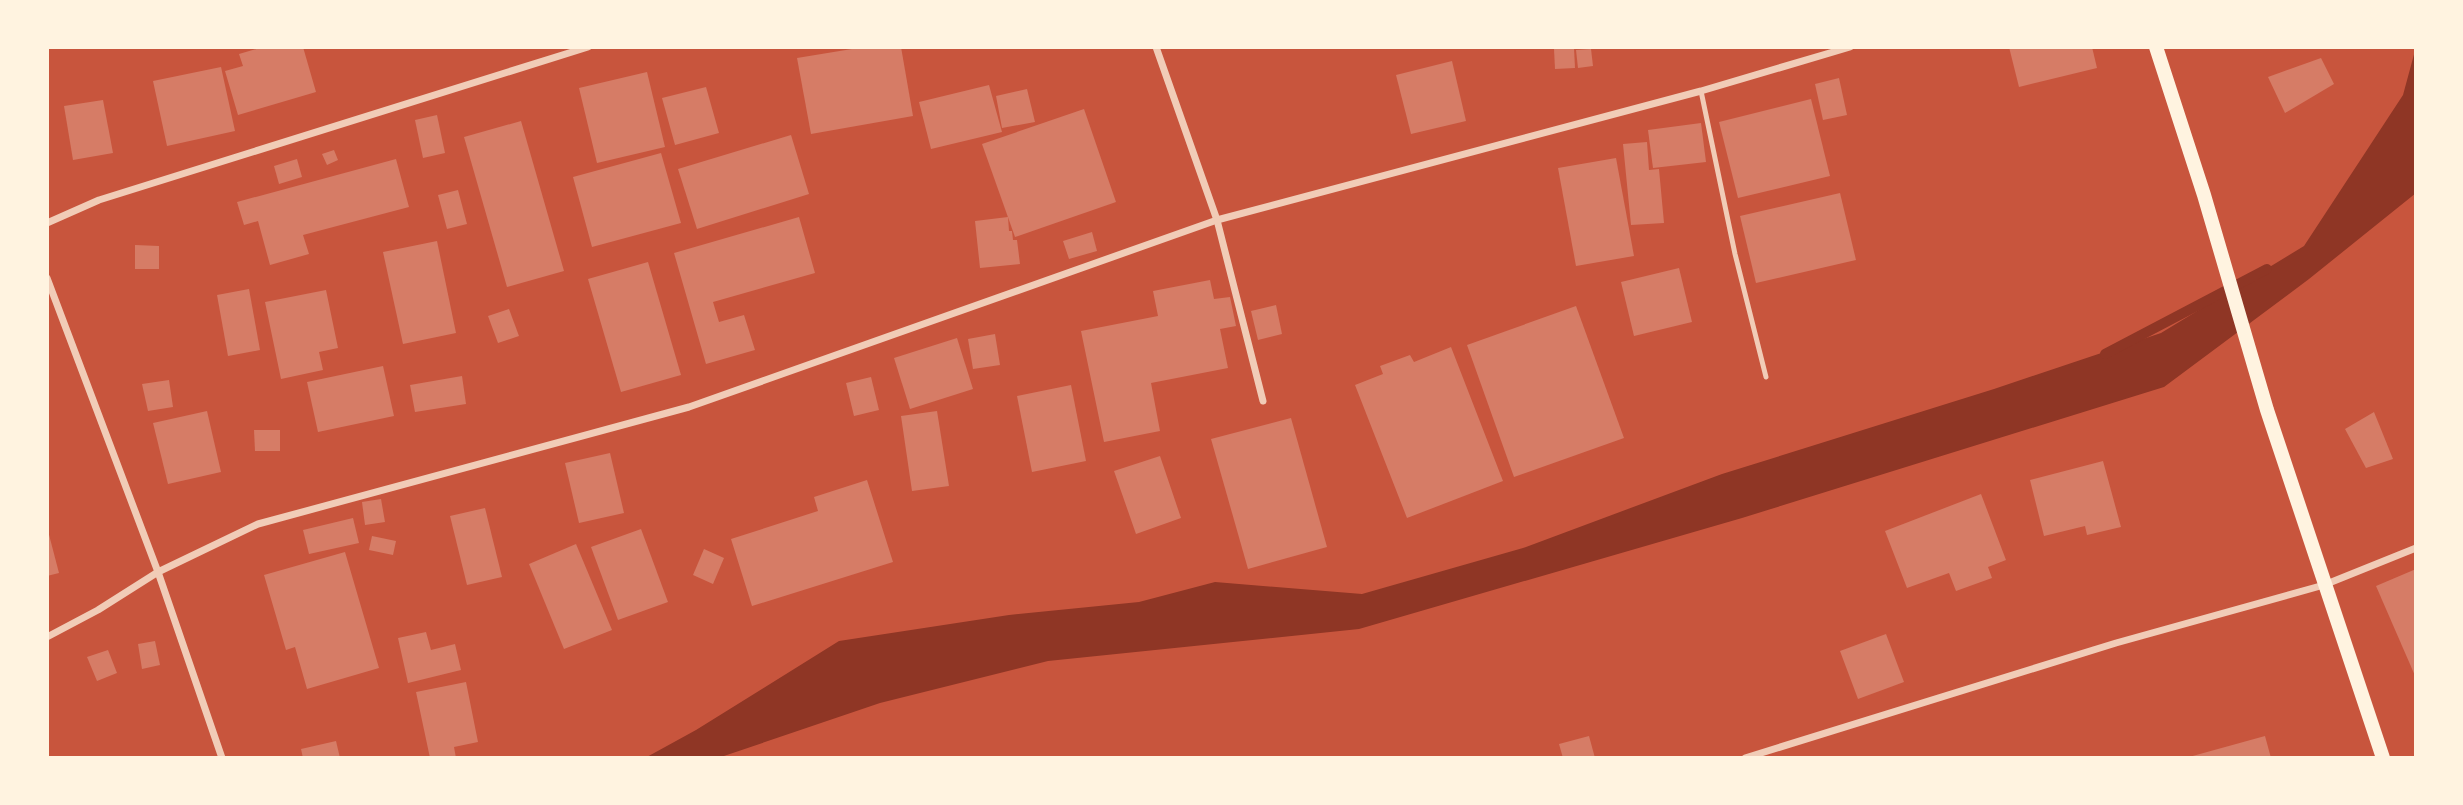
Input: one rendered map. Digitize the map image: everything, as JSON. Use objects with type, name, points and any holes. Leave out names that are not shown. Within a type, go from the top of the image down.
[{"type":"main road","points":[[2156,47],[2204,195],[2267,410],[2384,758]]},
{"type":"street","points":[[47,223],[99,200],[588,47]]},
{"type":"street","points":[[1156,47],[1217,220],[1263,401]]},
{"type":"street","points":[[47,637],[98,610],[158,572],[258,524],[689,407],[1217,220],[1701,91],[1850,47]]},
{"type":"street","points":[[47,278],[158,572],[222,758]]},
{"type":"street","points":[[1745,758],[2116,643],[2324,585],[2416,548]]},
{"type":"lane","points":[[1701,91],[1735,254],[1766,377]]},
{"type":"shaded area","points":[[2416,47],[2416,193],[2309,279],[2164,387],[1742,518],[1359,629],[1048,661],[880,703],[718,758],[645,758],[696,730],[839,641],[1009,615],[1139,602],[1215,582],[1362,594],[1523,548],[1722,474],[1994,389],[2161,333],[2304,246],[2403,95]]},
{"type":"building","points":[[263,47],[303,47],[316,92],[238,115],[225,71],[243,66],[239,54]]},
{"type":"building","points":[[864,47],[901,47],[913,116],[811,134],[797,58]]},
{"type":"building","points":[[2009,47],[2092,47],[2097,68],[2019,87]]},
{"type":"building","points":[[1574,48],[1575,68],[1555,69],[1554,49]]},
{"type":"building","points":[[1591,49],[1593,66],[1578,68],[1576,50]]},
{"type":"building","points":[[2321,58],[2334,84],[2285,113],[2268,77]]},
{"type":"building","points":[[1452,61],[1466,121],[1411,134],[1396,75]]},
{"type":"building","points":[[221,67],[235,131],[167,146],[153,81]]},
{"type":"building","points":[[647,72],[665,147],[597,163],[579,88]]},
{"type":"building","points":[[1839,78],[1847,115],[1823,120],[1815,84]]},
{"type":"building","points":[[989,85],[1002,132],[931,149],[919,102]]},
{"type":"building","points":[[706,87],[719,133],[675,145],[662,98]]},
{"type":"building","points":[[1027,89],[1035,122],[1002,128],[996,96]]},
{"type":"building","points":[[1811,99],[1830,176],[1738,198],[1719,122]]},
{"type":"building","points":[[103,100],[113,153],[73,160],[64,106]]},
{"type":"building","points":[[1084,109],[1116,202],[1015,237],[982,144]]},
{"type":"building","points":[[437,115],[445,153],[423,158],[415,120]]},
{"type":"building","points":[[521,121],[564,271],[507,287],[464,137]]},
{"type":"building","points":[[1701,123],[1706,162],[1653,168],[1648,130]]},
{"type":"building","points":[[791,135],[809,194],[697,229],[678,169]]},
{"type":"building","points":[[1647,142],[1649,170],[1659,169],[1664,223],[1631,225],[1623,144]]},
{"type":"building","points":[[334,150],[338,160],[327,165],[322,154]]},
{"type":"building","points":[[661,153],[681,223],[592,247],[573,177]]},
{"type":"building","points":[[1616,158],[1634,256],[1576,266],[1558,168]]},
{"type":"building","points":[[297,159],[302,177],[279,184],[274,166]]},
{"type":"building","points":[[396,159],[409,207],[303,235],[309,254],[270,265],[258,221],[244,225],[237,202]]},
{"type":"building","points":[[458,190],[467,224],[447,229],[438,195]]},
{"type":"building","points":[[1840,193],[1856,260],[1756,283],[1740,216]]},
{"type":"building","points":[[799,217],[815,273],[713,302],[719,322],[744,315],[755,350],[706,364],[674,253]]},
{"type":"building","points":[[1008,217],[1009,231],[1012,231],[1013,240],[1017,240],[1020,264],[980,268],[975,221]]},
{"type":"building","points":[[1092,232],[1097,251],[1069,259],[1063,241]]},
{"type":"building","points":[[437,241],[456,333],[403,344],[383,252]]},
{"type":"building","points":[[135,245],[159,246],[159,269],[135,269]]},
{"type":"building","points":[[648,262],[681,375],[621,392],[588,279]]},
{"type":"building","points":[[1679,268],[1692,322],[1634,336],[1621,282]]},
{"type":"building","points":[[1210,280],[1214,299],[1230,297],[1236,326],[1220,329],[1228,368],[1151,383],[1160,431],[1104,442],[1081,331],[1158,316],[1153,291]]},
{"type":"building","points":[[249,289],[260,350],[228,356],[217,295]]},
{"type":"building","points":[[326,290],[338,348],[319,352],[323,370],[281,379],[265,302]]},
{"type":"building","points":[[1276,305],[1282,334],[1258,340],[1251,311]]},
{"type":"building","points":[[1576,306],[1624,438],[1514,477],[1467,345]]},
{"type":"building","points":[[509,309],[519,336],[498,343],[488,316]]},
{"type":"building","points":[[995,334],[1000,365],[973,369],[968,339]]},
{"type":"building","points":[[957,338],[973,389],[910,409],[894,358]]},
{"type":"building","points":[[1451,347],[1503,481],[1407,518],[1355,385],[1383,374],[1380,366],[1410,355],[1414,362]]},
{"type":"building","points":[[383,366],[394,416],[318,432],[307,382]]},
{"type":"building","points":[[462,376],[466,404],[415,412],[410,385]]},
{"type":"building","points":[[871,377],[879,410],[854,416],[846,383]]},
{"type":"building","points":[[169,380],[173,407],[148,411],[142,384]]},
{"type":"building","points":[[1071,385],[1086,461],[1032,472],[1017,396]]},
{"type":"building","points":[[207,411],[221,472],[168,484],[153,423]]},
{"type":"building","points":[[937,411],[949,486],[912,491],[901,416]]},
{"type":"building","points":[[2374,412],[2393,459],[2366,468],[2345,429]]},
{"type":"building","points":[[1291,418],[1327,547],[1248,569],[1211,439]]},
{"type":"building","points":[[254,430],[280,430],[280,451],[255,451]]},
{"type":"building","points":[[610,453],[624,513],[579,523],[565,463]]},
{"type":"building","points":[[1160,456],[1181,518],[1136,534],[1114,471]]},
{"type":"building","points":[[2103,461],[2121,527],[2087,535],[2085,526],[2044,536],[2030,480]]},
{"type":"building","points":[[867,480],[893,562],[752,606],[731,539],[818,511],[814,497]]},
{"type":"building","points":[[1981,494],[2006,560],[1988,567],[1992,578],[1956,591],[1949,573],[1907,588],[1885,531]]},
{"type":"building","points":[[381,499],[385,522],[365,525],[362,502]]},
{"type":"building","points":[[485,508],[502,577],[467,585],[450,516]]},
{"type":"building","points":[[353,518],[359,543],[309,554],[303,530]]},
{"type":"building","points":[[47,527],[59,573],[47,576]]},
{"type":"building","points":[[641,529],[668,602],[618,620],[591,547]]},
{"type":"building","points":[[372,536],[396,541],[393,555],[369,550]]},
{"type":"building","points":[[576,544],[612,630],[564,649],[529,564]]},
{"type":"building","points":[[704,549],[724,558],[713,584],[693,575]]},
{"type":"building","points":[[345,552],[379,668],[307,689],[295,647],[286,650],[264,575]]},
{"type":"building","points":[[2416,569],[2416,678],[2376,586]]},
{"type":"building","points":[[426,632],[431,650],[455,644],[461,670],[408,683],[398,638]]},
{"type":"building","points":[[1886,634],[1904,682],[1858,699],[1840,651]]},
{"type":"building","points":[[155,641],[160,665],[142,669],[138,644]]},
{"type":"building","points":[[108,650],[117,673],[97,681],[87,657]]},
{"type":"building","points":[[466,682],[478,742],[454,747],[456,758],[430,758],[416,692]]},
{"type":"building","points":[[1589,736],[1595,758],[1563,758],[1559,744]]},
{"type":"building","points":[[2265,736],[2271,758],[2189,757]]},
{"type":"building","points":[[336,741],[340,758],[303,758],[301,749]]},
{"type":"waterway","points":[[2105,354],[2267,269]]}]
